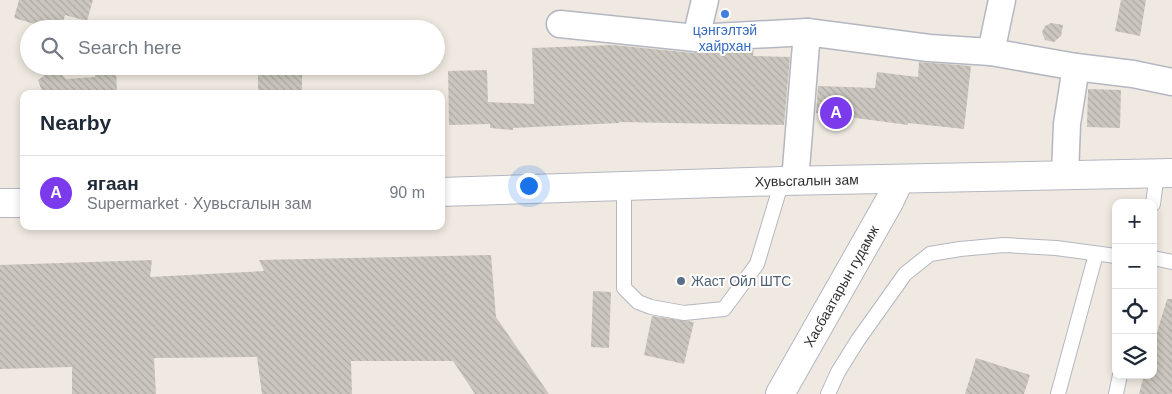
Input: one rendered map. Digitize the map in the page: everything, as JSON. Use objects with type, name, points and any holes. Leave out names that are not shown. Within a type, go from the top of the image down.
[{"type":"main road","name":"Хувьсгалын зам","points":[[445,192],[789,181],[1164,173]]},
{"type":"main road","name":"Хасбаатарын гудамж","points":[[780,394],[889,202],[900,179]]},
{"type":"main road","points":[[0,203],[20,202]]},
{"type":"street","points":[[696,38],[705,0]]},
{"type":"street","points":[[991,52],[1002,0]]},
{"type":"street","points":[[560,24],[696,38],[807,32],[929,48],[991,52],[1076,68],[1133,74],[1172,82]]},
{"type":"street","points":[[789,181],[807,32]]},
{"type":"street","points":[[1065,175],[1067,124],[1076,68]]},
{"type":"lane","points":[[1155,199],[1164,173]]},
{"type":"lane","points":[[624,186],[624,288],[638,302],[684,313],[724,309],[757,264],[789,181]]},
{"type":"lane","points":[[828,394],[838,372],[858,340],[900,280],[930,254],[960,249],[1004,246],[1056,248],[1112,256]]},
{"type":"lane","points":[[1058,394],[1096,254]]},
{"type":"lane","points":[[1157,259],[1172,262]]},
{"type":"lane","points":[[1116,394],[1119,379]]},
{"type":"building","points":[[19,0],[93,0],[87,20],[65,15],[64,20],[21,20],[14,18]]},
{"type":"building","points":[[1121,0],[1146,0],[1140,36],[1115,31]]},
{"type":"building","points":[[1051,23],[1063,25],[1061,36],[1054,42],[1045,40],[1042,32],[1045,26]]},
{"type":"building","points":[[613,45],[694,53],[754,50],[753,56],[790,57],[784,125],[619,122],[513,128],[513,130],[490,128],[490,124],[449,125],[448,71],[487,70],[488,102],[534,104],[532,48]]},
{"type":"building","points":[[919,62],[971,66],[964,129],[908,123],[908,125],[834,115],[834,113],[816,113],[818,86],[875,88],[877,72],[918,77]]},
{"type":"building","points":[[45,75],[62,75],[66,79],[95,77],[95,75],[116,75],[117,90],[42,90],[38,80]]},
{"type":"building","points":[[258,75],[302,75],[302,90],[258,90]]},
{"type":"building","points":[[1088,89],[1121,90],[1120,128],[1087,127]]},
{"type":"building","points":[[491,255],[496,317],[549,394],[475,394],[453,361],[351,361],[352,394],[262,394],[257,357],[154,358],[156,394],[72,394],[72,367],[0,369],[0,265],[152,260],[150,277],[264,271],[259,260]]},
{"type":"building","points":[[593,291],[611,292],[609,348],[591,347]]},
{"type":"building","points":[[1167,299],[1172,299],[1172,394],[1139,394],[1143,379],[1157,379],[1157,333]]},
{"type":"building","points":[[652,316],[694,322],[684,364],[644,355]]},
{"type":"building","points":[[976,358],[1030,375],[1024,394],[965,394]]},
{"type":"place","name":"цэнгэлтэй хайрхан","points":[[725,14]]},
{"type":"place","name":"ягаан","points":[[836,113]]},
{"type":"place","name":"Жаст Ойл ШТС","points":[[681,281]]}]
